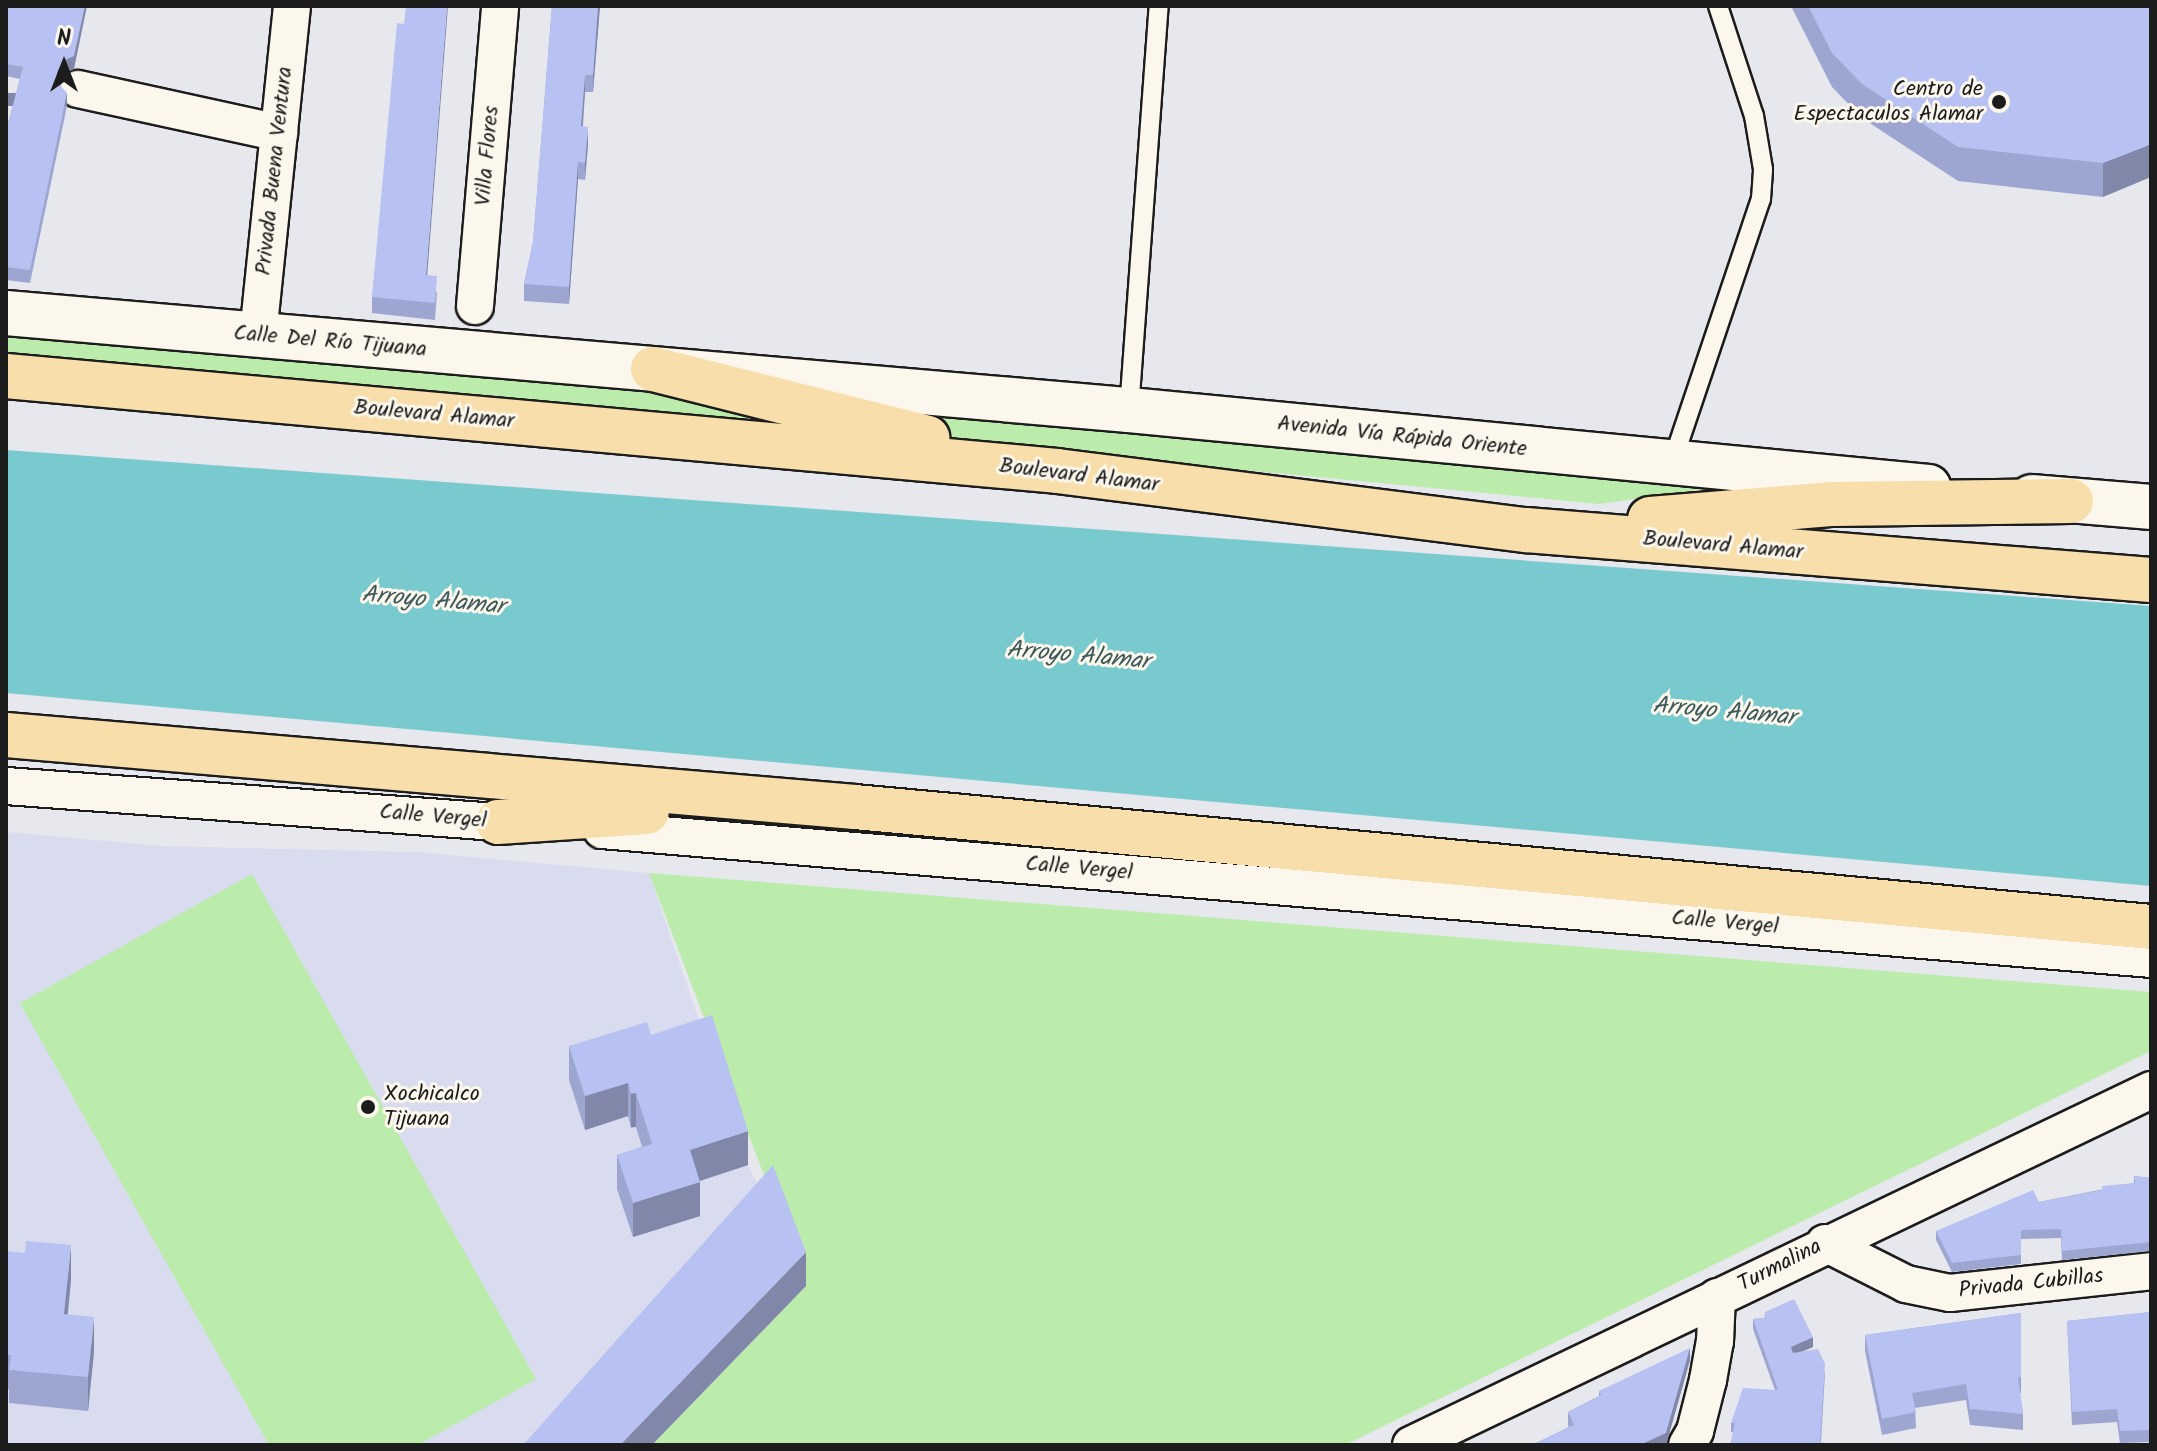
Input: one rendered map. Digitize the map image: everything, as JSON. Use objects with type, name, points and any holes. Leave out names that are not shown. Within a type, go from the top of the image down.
[{"type":"highway","points":[[653,369],[1057,471]]},
{"type":"highway","name":"Boulevard Alamar","points":[[6,376],[1057,471],[1526,530],[2151,580]]},
{"type":"highway","points":[[1526,530],[1833,504],[2071,501]]},
{"type":"highway","points":[[6,735],[855,807],[2151,927]]},
{"type":"highway","points":[[498,822],[671,810],[855,807]]},
{"type":"street","name":"Privada Buena Ventura","points":[[258,335],[292,6]]},
{"type":"street","name":"Villa Flores","points":[[474,324],[500,6]]},
{"type":"street","points":[[78,89],[279,133]]},
{"type":"street","name":"Calle Del Río Tijuana","points":[[6,313],[258,335],[474,324],[653,369]]},
{"type":"street","name":"Avenida Vía Rápida Oriente","points":[[653,369],[1129,410],[2151,507]]},
{"type":"street","name":"Calle Vergel","points":[[6,786],[498,822],[2151,959]]},
{"type":"street","name":"Turmalina","points":[[1411,1445],[1825,1243],[2151,1090]]},
{"type":"street","name":"Privada Cubillas","points":[[1825,1243],[1906,1284],[1950,1293],[2151,1271]]},
{"type":"street","points":[[1687,1445],[1695,1431],[1708,1380],[1715,1342],[1717,1297]]},
{"type":"lane","points":[[1129,410],[1159,6]]},
{"type":"lane","points":[[1672,463],[1761,199],[1763,169],[1754,116],[1718,6]]},
{"type":"shaded area","name":"Xochicalco Tijuana","points":[[6,832],[161,846],[415,852],[649,873],[748,1165],[806,1286],[652,1445],[6,1445]]},
{"type":"green space","points":[[6,335],[660,387],[777,421],[6,357]]},
{"type":"green space","points":[[853,409],[1711,488],[1599,504],[961,443]]},
{"type":"green space","points":[[649,873],[2151,992],[2151,1051],[1345,1445],[652,1445],[806,1286]]},
{"type":"green space","points":[[252,874],[536,1379],[418,1445],[269,1445],[20,1003]]},
{"type":"water","name":"Arroyo Alamar","points":[[6,450],[2151,606],[2151,886],[6,693]]},
{"type":"building","points":[[6,6],[85,6],[74,56],[63,61],[57,72],[58,83],[67,93],[30,270],[6,267],[6,120],[9,120],[23,67],[6,64]]},
{"type":"building","points":[[406,6],[447,6],[426,275],[437,276],[435,303],[372,297],[397,23],[404,24]]},
{"type":"building","points":[[552,6],[598,6],[593,75],[585,75],[581,126],[588,127],[585,163],[578,162],[569,287],[524,284],[533,242]]},
{"type":"building","name":"Centro de Espectaculos Alamar","points":[[1808,6],[2151,6],[2151,144],[2103,163],[1958,147],[1862,84],[1832,53]]},
{"type":"building","points":[[712,1015],[748,1131],[690,1150],[700,1182],[633,1203],[617,1155],[652,1144],[636,1093],[631,1094],[628,1083],[585,1096],[569,1046],[647,1022],[651,1035]]},
{"type":"building","points":[[773,1165],[806,1252],[620,1445],[523,1445]]},
{"type":"building","points":[[2134,1176],[2151,1178],[2151,1242],[2062,1251],[2061,1229],[2021,1230],[2021,1255],[1952,1263],[1936,1231],[2033,1190],[2039,1202],[2102,1190],[2102,1186],[2135,1183]]},
{"type":"building","points":[[26,1241],[71,1245],[64,1314],[94,1317],[88,1377],[9,1370],[11,1355],[6,1355],[6,1251],[25,1253]]},
{"type":"building","points":[[1794,1299],[1813,1337],[1791,1347],[1793,1353],[1818,1349],[1825,1364],[1820,1442],[1837,1445],[1730,1445],[1735,1423],[1731,1423],[1743,1388],[1778,1390],[1753,1319],[1764,1318],[1765,1312]]},
{"type":"building","points":[[2151,1312],[2151,1430],[2120,1431],[2117,1409],[2072,1412],[2067,1321]]},
{"type":"building","points":[[2021,1313],[2021,1377],[2018,1378],[2023,1414],[1970,1409],[1966,1384],[1912,1393],[1916,1412],[1882,1419],[1865,1335]]},
{"type":"building","points":[[1690,1348],[1666,1433],[1640,1445],[1532,1445],[1574,1425],[1568,1412],[1601,1395],[1599,1391]]},
{"type":"place","name":"Centro de Espectaculos Alamar","points":[[1999,102]]},
{"type":"place","name":"Xochicalco Tijuana","points":[[368,1107]]}]
